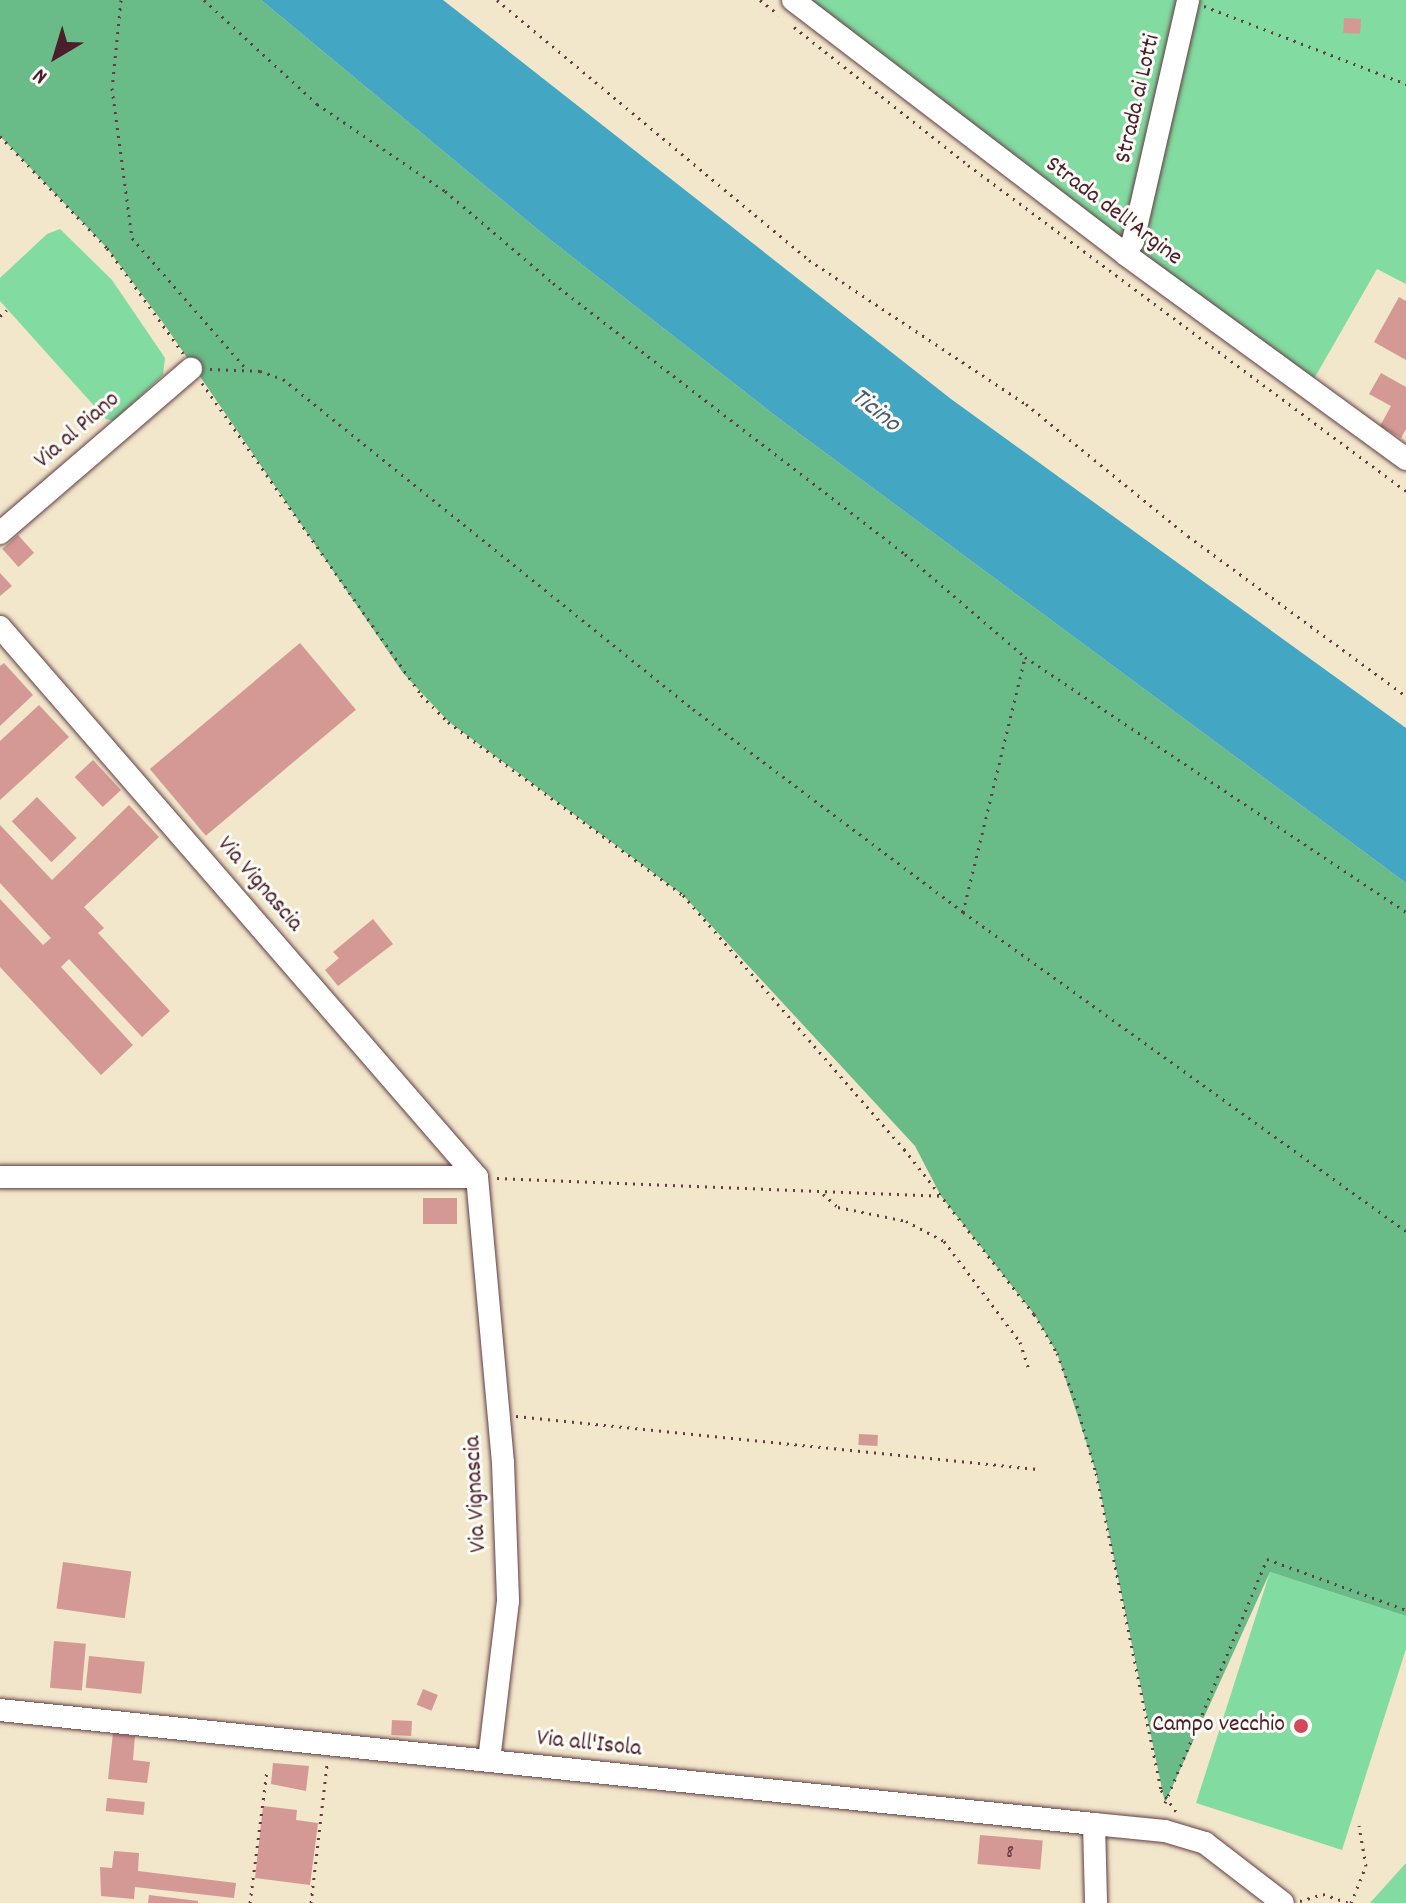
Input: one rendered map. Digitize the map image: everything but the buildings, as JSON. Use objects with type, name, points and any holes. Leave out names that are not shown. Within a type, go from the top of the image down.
[{"type":"street","name":"Strada dell'Argine","points":[[793,0],[1125,254],[1406,459]]},
{"type":"street","name":"Strada ai Lotti","points":[[1125,254],[1133,241],[1188,0]]},
{"type":"street","name":"Via al Piano","points":[[0,533],[191,369]]},
{"type":"street","name":"Via Vignascia","points":[[0,627],[477,1177],[498,1414],[508,1601],[489,1761]]},
{"type":"street","points":[[0,1177],[477,1177]]},
{"type":"street","name":"Via all'Isola","points":[[0,1710],[1165,1831],[1205,1843],[1283,1903]]},
{"type":"street","points":[[1094,1824],[1096,1903]]},
{"type":"path","points":[[121,0],[112,88],[132,238],[247,370]]},
{"type":"path","points":[[204,0],[317,104],[445,191],[553,283],[905,554],[1025,657],[1406,912]]},
{"type":"path","points":[[497,0],[809,260],[1026,404],[1188,536],[1406,696]]},
{"type":"path","points":[[760,0],[968,165],[1406,491]]},
{"type":"path","points":[[1188,0],[1406,84]]},
{"type":"path","points":[[0,136],[107,248],[421,695],[461,731],[683,895],[941,1196],[1034,1314],[1067,1380],[1096,1473],[1165,1803],[1185,1818]]},
{"type":"path","points":[[0,316],[7,310]]},
{"type":"path","points":[[191,369],[247,370],[283,379],[693,709],[963,912],[1406,1231]]},
{"type":"path","points":[[963,912],[1025,657]]},
{"type":"path","points":[[477,1177],[941,1196]]},
{"type":"path","points":[[822,1193],[838,1207],[906,1221],[944,1241],[1012,1328],[1029,1369]]},
{"type":"path","points":[[498,1414],[1037,1469]]},
{"type":"path","points":[[1165,1803],[1267,1559],[1406,1610]]},
{"type":"path","points":[[311,1903],[332,1744]]},
{"type":"path","points":[[250,1903],[267,1771]]},
{"type":"path","points":[[1296,1903],[1323,1894],[1350,1903],[1366,1866],[1359,1826]]},
{"type":"green space","points":[[0,0],[261,0],[548,238],[777,417],[1406,883],[1406,1616],[1270,1572],[1165,1803],[1096,1472],[1057,1353],[1034,1314],[941,1196],[915,1146],[683,895],[449,722],[403,673],[164,324],[107,248],[0,136]]},
{"type":"green space","points":[[801,0],[1181,0],[1125,242]]},
{"type":"green space","points":[[1195,0],[1406,0],[1406,284],[1377,269],[1311,384],[1136,252]]},
{"type":"green space","points":[[60,229],[112,280],[165,358],[163,375],[114,421],[106,419],[0,301],[0,278],[47,234]]},
{"type":"green space","name":"Campo vecchio","points":[[1270,1572],[1406,1616],[1406,1649],[1342,1850],[1196,1803]]},
{"type":"green space","points":[[1406,1863],[1406,1903],[1370,1903]]},
{"type":"water","name":"Ticino","points":[[261,0],[443,0],[951,399],[1406,728],[1406,883],[777,417],[548,238]]},
{"type":"place","name":"Campo vecchio","points":[[1301,1726]]}]
